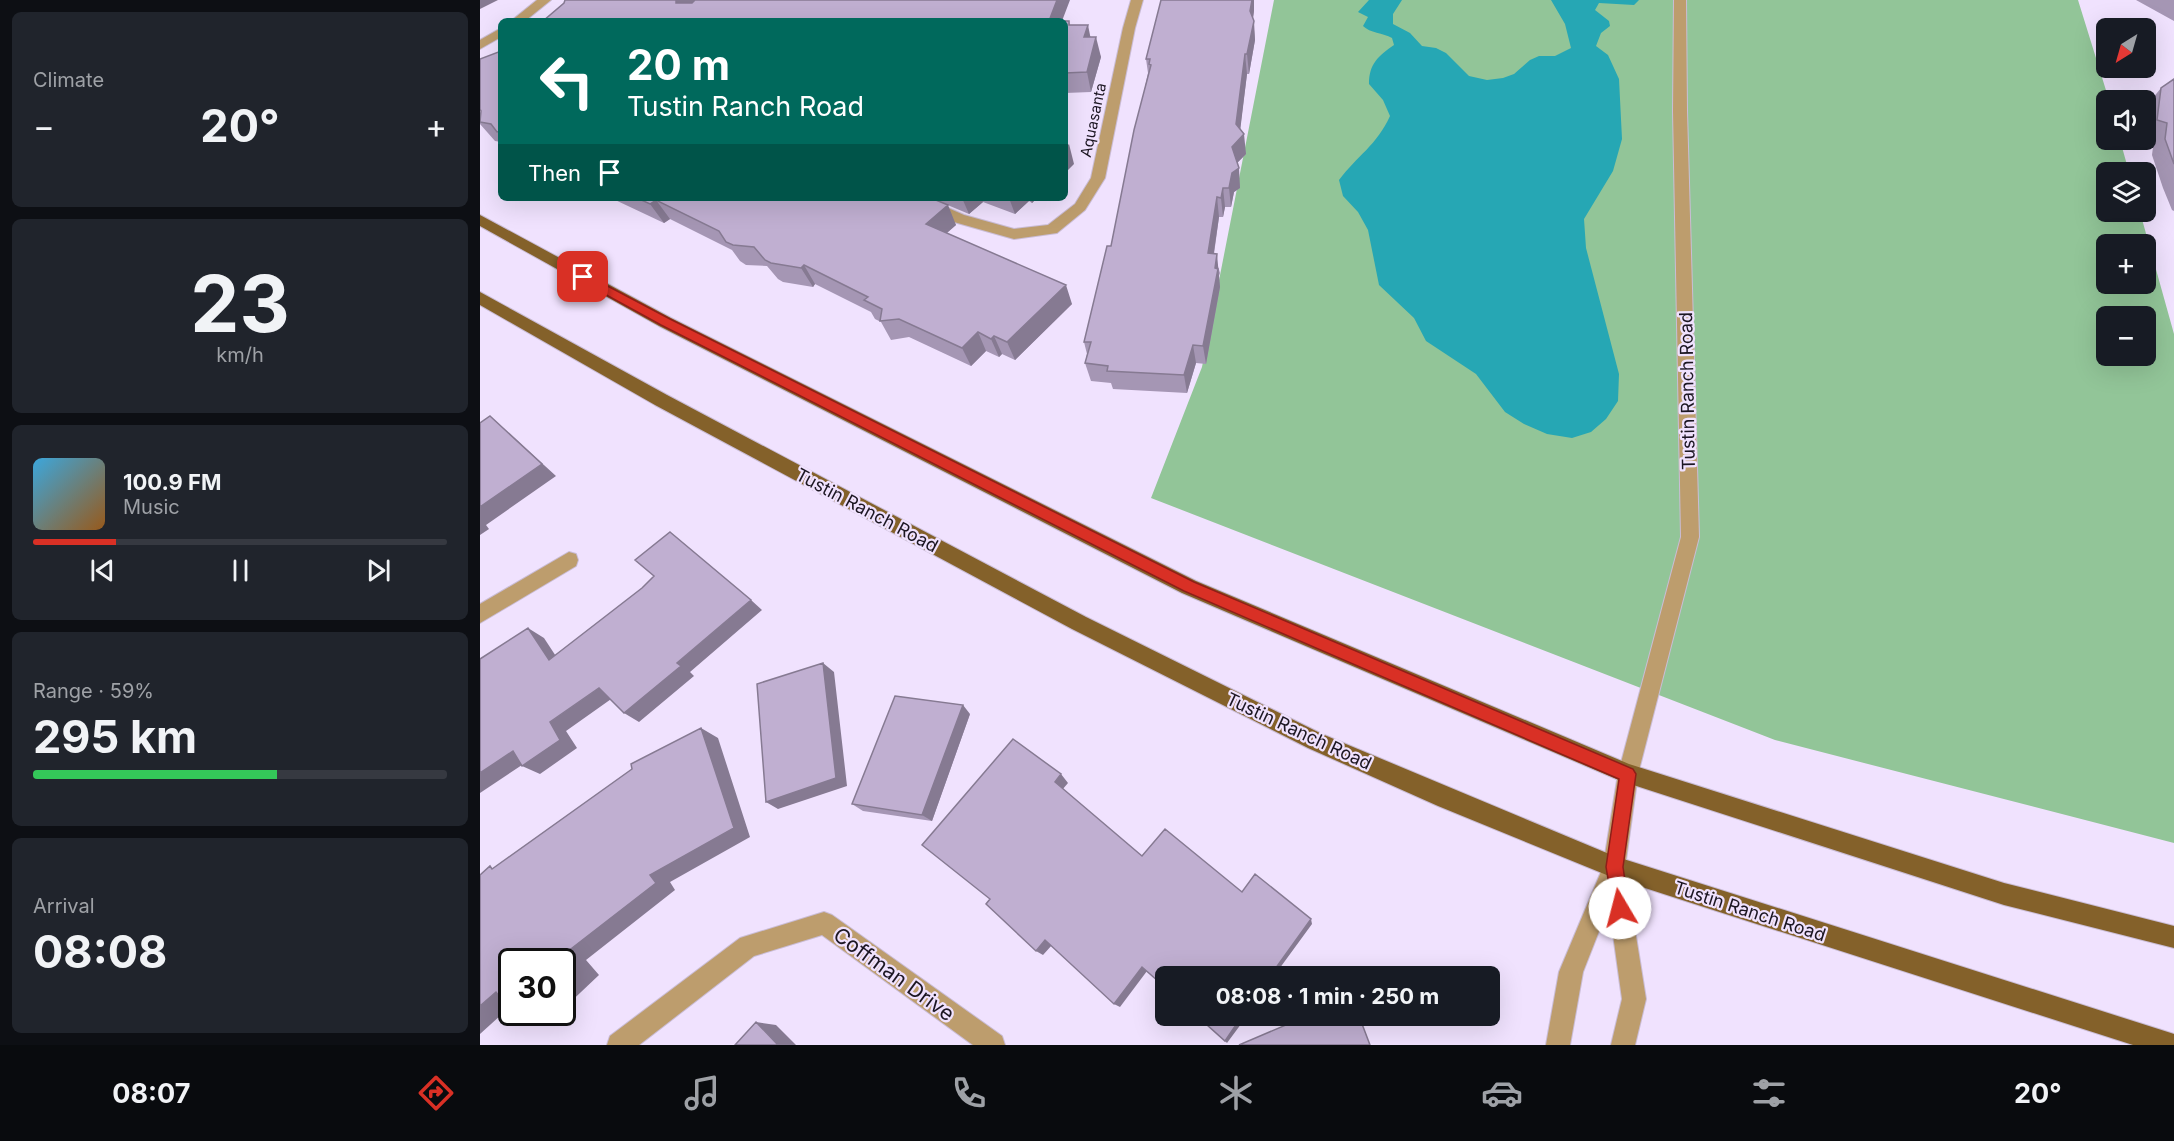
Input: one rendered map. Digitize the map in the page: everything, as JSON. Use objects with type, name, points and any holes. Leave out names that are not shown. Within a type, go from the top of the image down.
[{"type":"main road","points":[[480,220],[665,322],[1189,587],[1628,774],[2004,894],[2174,937]]},
{"type":"main road","name":"Tustin Ranch Road","points":[[480,298],[682,411],[1079,623],[1315,741],[1614,867],[2171,1045]]},
{"type":"street","points":[[521,18],[545,0]]},
{"type":"street","name":"Aquasanta","points":[[920,201],[959,219],[1014,234],[1052,229],[1080,207],[1098,178],[1129,28],[1137,0]]},
{"type":"street","name":"Tustin Ranch Road","points":[[1614,867],[1628,774],[1690,537],[1680,123],[1680,0]]},
{"type":"street","points":[[480,45],[498,34]]},
{"type":"street","points":[[480,614],[569,560]]},
{"type":"street","points":[[1558,1045],[1572,972],[1614,867]]},
{"type":"street","points":[[1614,867],[1634,999],[1623,1045]]},
{"type":"street","name":"Coffman Drive","points":[[619,1045],[748,946],[824,923],[993,1045]]},
{"type":"green space","points":[[1274,0],[2078,0],[2096,58],[2096,78],[2102,78],[2106,90],[2096,90],[2096,150],[2123,150],[2126,162],[2096,162],[2096,222],[2143,222],[2146,234],[2096,234],[2096,294],[2156,294],[2156,269],[2174,334],[2174,843],[1775,740],[1151,498],[1202,367]]},
{"type":"water","points":[[1369,0],[1402,0],[1393,14],[1393,24],[1410,33],[1422,46],[1436,48],[1446,53],[1469,76],[1487,80],[1514,74],[1530,60],[1539,56],[1555,56],[1571,48],[1565,24],[1551,0],[1639,0],[1634,5],[1599,3],[1595,10],[1609,21],[1610,26],[1601,33],[1596,46],[1608,55],[1619,79],[1622,139],[1613,171],[1584,219],[1586,248],[1619,374],[1618,401],[1606,419],[1591,432],[1572,438],[1547,434],[1524,424],[1505,412],[1476,374],[1426,341],[1414,318],[1379,285],[1368,230],[1358,212],[1343,196],[1339,180],[1373,143],[1390,116],[1383,100],[1369,84],[1369,77],[1375,61],[1394,45],[1392,38],[1363,26],[1368,17],[1358,12]]},
{"type":"building","points":[[565,0],[676,0],[676,3],[692,3],[695,0],[1057,0],[1050,18],[546,18]]},
{"type":"building","points":[[1161,0],[1252,0],[1250,11],[1254,21],[1247,54],[1245,54],[1236,124],[1244,134],[1232,147],[1239,168],[1232,173],[1229,188],[1223,188],[1221,198],[1217,197],[1208,253],[1217,254],[1215,268],[1218,269],[1203,346],[1193,345],[1184,375],[1107,371],[1108,366],[1085,363],[1091,342],[1084,342],[1107,246],[1111,246],[1134,130],[1151,65],[1149,64],[1150,59],[1146,59]]},
{"type":"building","points":[[1068,21],[1069,25],[1088,25],[1084,37],[1096,37],[1087,72],[1068,73]]},
{"type":"building","points":[[498,52],[497,132],[491,124],[480,122],[480,59]]},
{"type":"building","points":[[2174,79],[2174,164],[2165,139],[2167,123],[2157,120],[2161,88]]},
{"type":"building","points":[[658,201],[938,201],[948,205],[926,224],[1066,285],[1007,342],[994,336],[991,339],[978,332],[962,348],[899,319],[880,321],[882,309],[864,300],[868,297],[804,265],[801,268],[771,263],[765,260],[754,247],[726,242],[719,231]]},
{"type":"building","points":[[490,416],[542,464],[480,507],[480,423]]},
{"type":"building","points":[[670,532],[751,600],[677,663],[681,666],[624,713],[599,688],[550,722],[560,740],[522,766],[513,751],[480,773],[480,659],[528,628],[549,660],[642,588],[654,576],[635,560]]},
{"type":"building","points":[[823,663],[836,778],[766,802],[757,684]]},
{"type":"building","points":[[895,696],[963,705],[922,815],[852,804]]},
{"type":"building","points":[[701,728],[734,828],[650,875],[656,883],[572,948],[498,948],[498,995],[496,992],[480,1006],[480,875],[490,866],[492,869],[632,769],[631,764]]},
{"type":"building","points":[[1013,739],[1061,774],[1055,782],[1142,856],[1165,829],[1242,892],[1255,874],[1311,919],[1277,966],[1155,966],[1155,978],[1142,967],[1114,1004],[1045,940],[1036,951],[986,904],[990,899],[922,845]]},
{"type":"building","points":[[756,1022],[778,1045],[735,1045]]},
{"type":"building","points":[[1208,1026],[1235,1026],[1225,1041]]},
{"type":"building","points":[[1284,1026],[1363,1026],[1370,1045],[1239,1045]]},
{"type":"route","points":[[583,277],[665,322],[1189,587],[1628,774],[1614,867],[1620,908]]}]
